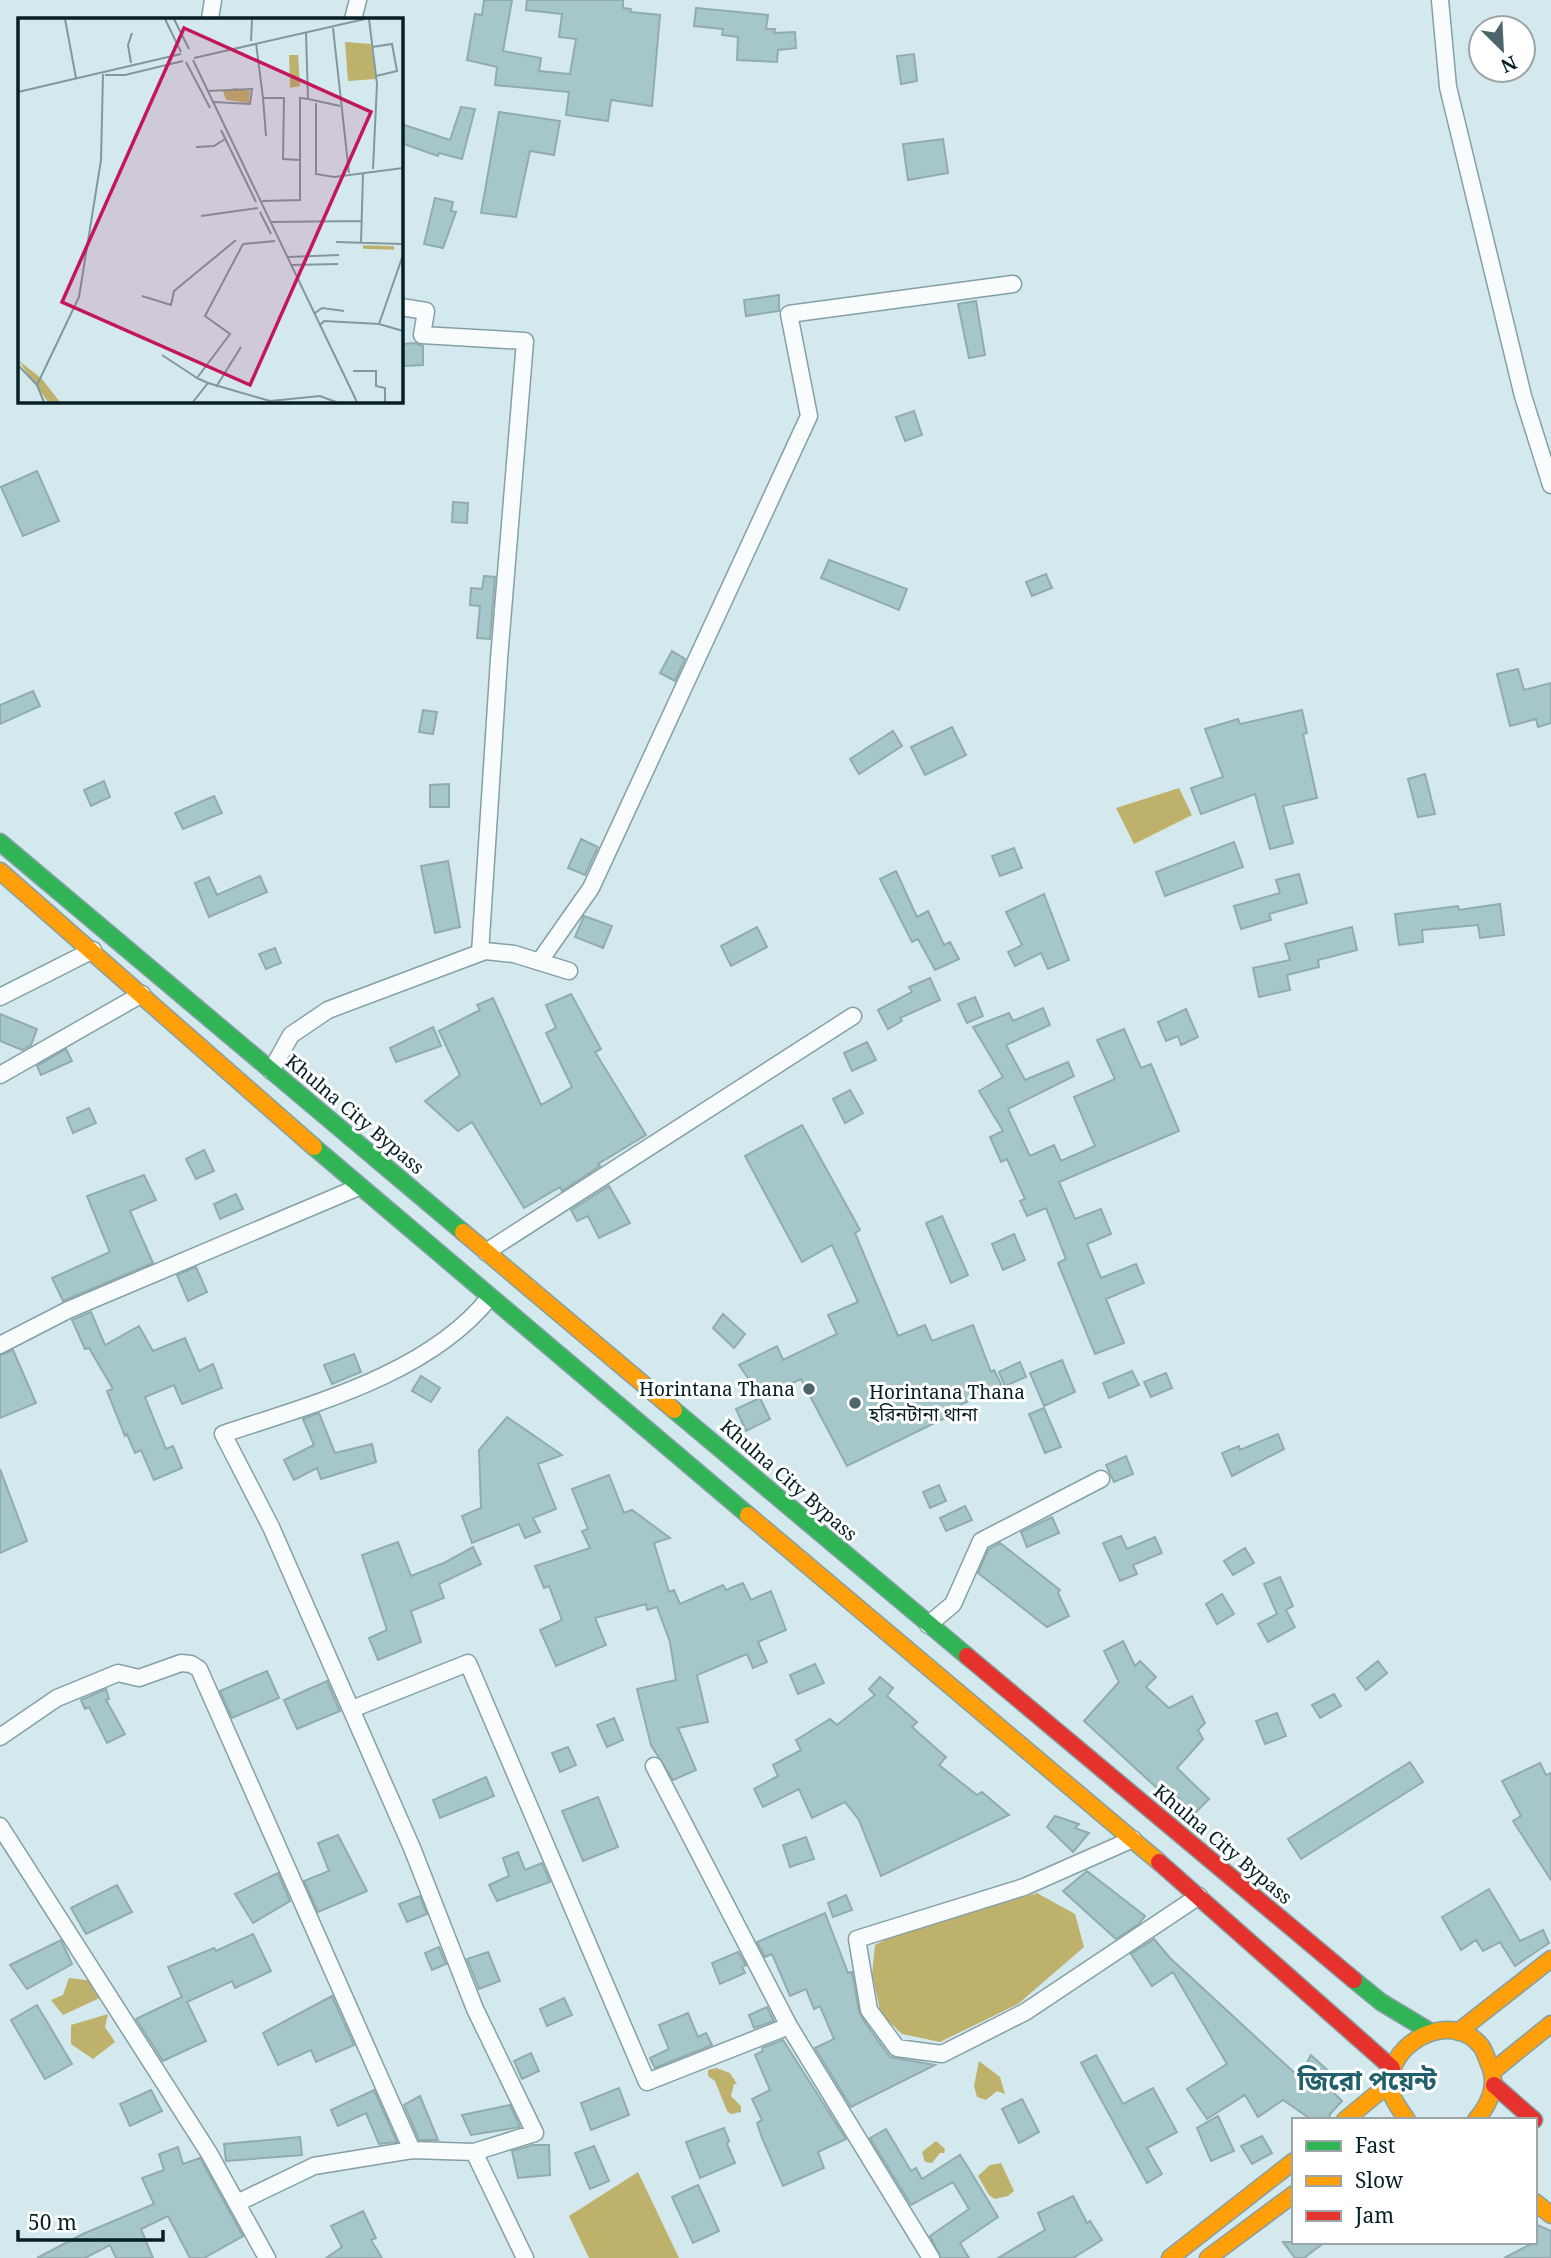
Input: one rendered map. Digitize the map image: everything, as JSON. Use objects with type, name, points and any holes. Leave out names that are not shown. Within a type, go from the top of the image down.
[{"type":"highway","name":"Khulna City Bypass","points":[[0,842],[636,1375],[845,1558],[1329,1960],[1381,2002],[1429,2031]]},
{"type":"highway","points":[[0,871],[359,1186],[1133,1839],[1354,2031],[1391,2075],[1395,2104],[1406,2118]]},
{"type":"highway","points":[[1458,2032],[1551,1959]]},
{"type":"highway","points":[[1478,2118],[1488,2106],[1493,2078],[1551,2025]]},
{"type":"highway","points":[[1347,2118],[1391,2075],[1401,2048],[1429,2031],[1458,2032],[1473,2039],[1484,2051],[1493,2078],[1533,2118]]},
{"type":"highway","points":[[1537,2122],[1551,2134]]},
{"type":"highway","points":[[1170,2258],[1292,2163]]},
{"type":"highway","points":[[1208,2258],[1292,2195]]},
{"type":"highway","points":[[1537,2204],[1551,2216]]},
{"type":"street","points":[[210,18],[213,0]]},
{"type":"street","points":[[353,18],[358,0]]},
{"type":"street","points":[[1440,0],[1448,87],[1519,383],[1551,485]]},
{"type":"street","points":[[539,962],[591,888],[809,416],[789,314],[1013,284]]},
{"type":"street","points":[[402,307],[426,311],[422,335],[525,341],[499,659],[480,953]]},
{"type":"street","points":[[0,997],[93,950]]},
{"type":"street","points":[[271,1071],[290,1034],[328,1010],[485,951],[513,954],[569,971]]},
{"type":"street","points":[[0,1075],[142,994]]},
{"type":"street","points":[[486,1252],[853,1016]]},
{"type":"street","points":[[0,1345],[68,1310],[359,1186]]},
{"type":"street","points":[[237,2203],[314,2166],[412,2150],[474,2152],[535,2133],[475,2009],[412,1848],[271,1527],[223,1434],[322,1401],[414,1361],[472,1320],[490,1297]]},
{"type":"street","points":[[928,1625],[953,1604],[981,1541],[1101,1479]]},
{"type":"street","points":[[0,1737],[57,1698],[118,1672],[139,1678],[181,1663],[191,1664],[199,1670],[412,2150]]},
{"type":"street","points":[[352,1709],[468,1663],[647,2082],[789,2026]]},
{"type":"street","points":[[654,1766],[789,2026],[932,2258]]},
{"type":"street","points":[[0,1826],[188,2119],[267,2258]]},
{"type":"street","points":[[1133,1839],[1024,1887],[858,1939],[869,2010],[897,2048],[942,2054],[1025,2012],[1199,1896]]},
{"type":"street","points":[[474,2152],[525,2258]]},
{"type":"shaded area","points":[[1179,788],[1192,815],[1134,844],[1116,808]]},
{"type":"shaded area","points":[[1037,1893],[1075,1914],[1084,1947],[1018,2004],[940,2042],[902,2034],[881,2014],[872,1975],[875,1945],[897,1934]]},
{"type":"shaded area","points":[[69,1978],[95,1981],[104,1996],[63,2015],[51,2000],[63,1995]]},
{"type":"shaded area","points":[[108,2014],[105,2027],[115,2042],[93,2059],[71,2044],[71,2025]]},
{"type":"shaded area","points":[[979,2061],[1000,2077],[1005,2094],[997,2091],[986,2100],[977,2097],[974,2086]]},
{"type":"shaded area","points":[[716,2068],[730,2073],[737,2084],[734,2084],[731,2096],[741,2106],[741,2112],[731,2114],[727,2111],[715,2081],[708,2076],[708,2070]]},
{"type":"shaded area","points":[[936,2141],[945,2149],[944,2153],[940,2153],[932,2163],[925,2162],[922,2152]]},
{"type":"shaded area","points":[[1001,2163],[1014,2191],[1008,2196],[995,2199],[989,2195],[978,2176],[990,2165]]},
{"type":"shaded area","points":[[638,2172],[679,2258],[589,2258],[569,2216]]},
{"type":"building","points":[[484,0],[512,0],[503,51],[541,58],[539,71],[570,74],[576,39],[559,37],[562,14],[526,10],[527,0],[623,0],[623,8],[631,9],[630,12],[660,15],[652,106],[611,100],[608,121],[566,115],[569,92],[495,85],[497,67],[467,60],[475,14],[482,15]]},
{"type":"building","points":[[696,8],[768,15],[766,29],[775,29],[774,33],[795,32],[796,48],[778,50],[777,62],[737,60],[738,37],[722,35],[723,29],[694,26]]},
{"type":"building","points":[[914,54],[917,81],[901,84],[897,56]]},
{"type":"building","points":[[461,107],[475,109],[462,159],[439,153],[438,156],[402,143],[402,124],[450,140]]},
{"type":"building","points":[[499,112],[560,121],[554,155],[530,151],[516,217],[481,213]]},
{"type":"building","points":[[943,139],[948,173],[908,180],[903,144]]},
{"type":"building","points":[[435,198],[453,202],[451,211],[456,212],[443,248],[424,244]]},
{"type":"building","points":[[779,295],[779,311],[746,316],[744,300]]},
{"type":"building","points":[[976,301],[985,355],[969,358],[958,304]]},
{"type":"building","points":[[415,343],[423,346],[423,365],[404,366],[403,344]]},
{"type":"building","points":[[914,411],[922,435],[905,441],[896,417]]},
{"type":"building","points":[[37,471],[59,521],[23,536],[1,487]]},
{"type":"building","points":[[453,502],[468,503],[467,523],[452,522]]},
{"type":"building","points":[[829,560],[907,589],[899,610],[821,578]]},
{"type":"building","points":[[1046,574],[1052,588],[1032,596],[1026,582]]},
{"type":"building","points":[[484,576],[495,577],[490,639],[477,638],[480,606],[470,605],[471,588],[482,589]]},
{"type":"building","points":[[672,651],[685,659],[675,681],[660,673]]},
{"type":"building","points":[[1518,669],[1524,690],[1551,683],[1551,723],[1538,727],[1536,719],[1510,726],[1497,674]]},
{"type":"building","points":[[33,691],[40,706],[0,724],[0,705]]},
{"type":"building","points":[[423,710],[437,712],[433,734],[419,732]]},
{"type":"building","points":[[1302,710],[1307,733],[1303,734],[1317,798],[1283,806],[1293,843],[1270,849],[1255,794],[1201,814],[1191,788],[1223,777],[1205,729],[1238,719],[1240,724]]},
{"type":"building","points":[[952,727],[966,755],[925,775],[911,747]]},
{"type":"building","points":[[893,731],[902,746],[859,774],[850,759]]},
{"type":"building","points":[[1425,774],[1435,814],[1418,817],[1408,779]]},
{"type":"building","points":[[104,781],[110,797],[91,806],[84,790]]},
{"type":"building","points":[[449,784],[449,807],[430,807],[430,785]]},
{"type":"building","points":[[214,796],[222,813],[183,829],[175,813]]},
{"type":"building","points":[[581,839],[598,847],[585,875],[568,868]]},
{"type":"building","points":[[1234,842],[1243,867],[1165,896],[1156,872]]},
{"type":"building","points":[[1014,848],[1022,868],[1000,876],[992,856]]},
{"type":"building","points":[[448,861],[460,927],[435,933],[421,866]]},
{"type":"building","points":[[896,871],[917,917],[928,911],[944,945],[950,942],[959,959],[935,970],[918,939],[912,942],[880,879]]},
{"type":"building","points":[[1299,874],[1307,903],[1269,914],[1271,920],[1241,929],[1234,906],[1280,893],[1276,880]]},
{"type":"building","points":[[260,876],[267,892],[209,917],[195,883],[209,877],[217,895]]},
{"type":"building","points":[[1044,894],[1069,960],[1048,969],[1041,953],[1015,966],[1008,952],[1022,945],[1006,912]]},
{"type":"building","points":[[1500,904],[1504,935],[1480,938],[1478,925],[1422,930],[1423,942],[1399,945],[1395,914]]},
{"type":"building","points":[[584,916],[612,926],[603,948],[575,937]]},
{"type":"building","points":[[757,927],[767,947],[731,966],[721,946]]},
{"type":"building","points":[[1352,927],[1357,950],[1318,960],[1319,967],[1287,975],[1290,990],[1259,997],[1253,968],[1290,960],[1285,944]]},
{"type":"building","points":[[275,948],[281,963],[266,969],[259,954]]},
{"type":"building","points":[[930,978],[940,1000],[900,1018],[902,1021],[888,1029],[878,1010],[912,992],[909,987]]},
{"type":"building","points":[[571,994],[601,1049],[595,1052],[646,1135],[598,1164],[600,1166],[562,1191],[560,1187],[524,1208],[472,1122],[458,1131],[425,1101],[460,1075],[439,1031],[480,1010],[477,1005],[493,998],[541,1105],[572,1087],[546,1033],[556,1028],[546,1005]]},
{"type":"building","points":[[975,997],[983,1016],[967,1023],[958,1004]]},
{"type":"building","points":[[1043,1008],[1050,1025],[1006,1045],[1025,1080],[1068,1062],[1074,1076],[1008,1109],[1030,1156],[1054,1145],[1061,1161],[1095,1146],[1074,1097],[1115,1079],[1097,1040],[1124,1029],[1141,1068],[1151,1064],[1179,1131],[1059,1182],[1075,1219],[1101,1209],[1111,1234],[1087,1244],[1101,1278],[1136,1264],[1144,1283],[1106,1299],[1124,1343],[1095,1354],[1058,1263],[1066,1259],[1046,1208],[1027,1216],[1020,1201],[1025,1199],[1007,1159],[1001,1162],[990,1137],[1003,1131],[979,1091],[1003,1077],[973,1027],[1009,1013],[1013,1021]]},
{"type":"building","points":[[1186,1009],[1198,1037],[1181,1045],[1178,1036],[1166,1041],[1158,1022]]},
{"type":"building","points":[[0,1014],[37,1029],[31,1045],[22,1050],[0,1041]]},
{"type":"building","points":[[433,1027],[441,1046],[396,1062],[390,1048]]},
{"type":"building","points":[[867,1042],[876,1060],[852,1071],[844,1053]]},
{"type":"building","points":[[66,1049],[72,1061],[41,1075],[37,1066]]},
{"type":"building","points":[[850,1090],[863,1113],[845,1123],[833,1099]]},
{"type":"building","points":[[89,1108],[96,1123],[73,1133],[67,1118]]},
{"type":"building","points":[[802,1125],[860,1230],[855,1233],[898,1336],[925,1325],[932,1341],[973,1325],[991,1372],[994,1370],[1002,1386],[951,1409],[953,1414],[847,1466],[801,1379],[761,1397],[739,1365],[777,1346],[783,1360],[837,1334],[828,1315],[858,1302],[832,1245],[802,1262],[745,1156]]},
{"type":"building","points":[[204,1150],[214,1171],[196,1179],[186,1159]]},
{"type":"building","points":[[144,1175],[156,1200],[130,1211],[153,1263],[63,1301],[52,1278],[110,1252],[87,1196]]},
{"type":"building","points":[[609,1186],[630,1223],[599,1238],[588,1216],[577,1221],[571,1210]]},
{"type":"building","points":[[236,1194],[243,1209],[220,1219],[214,1204]]},
{"type":"building","points":[[942,1216],[968,1275],[951,1283],[926,1223]]},
{"type":"building","points":[[1014,1234],[1025,1260],[1003,1270],[992,1244]]},
{"type":"building","points":[[196,1267],[207,1292],[188,1301],[177,1275]]},
{"type":"building","points":[[91,1312],[105,1345],[139,1326],[153,1351],[185,1338],[199,1371],[213,1364],[222,1388],[182,1404],[174,1385],[145,1397],[166,1449],[173,1446],[182,1468],[154,1480],[141,1450],[135,1453],[127,1434],[125,1436],[107,1391],[113,1389],[89,1348],[85,1349],[72,1320]]},
{"type":"building","points":[[723,1314],[745,1334],[734,1348],[713,1328]]},
{"type":"building","points":[[13,1350],[36,1403],[0,1418],[0,1355]]},
{"type":"building","points":[[354,1354],[361,1372],[332,1384],[324,1365]]},
{"type":"building","points":[[1062,1360],[1075,1392],[1044,1406],[1030,1373]]},
{"type":"building","points":[[1020,1362],[1026,1377],[1005,1386],[999,1372]]},
{"type":"building","points":[[1132,1371],[1139,1385],[1109,1398],[1103,1383]]},
{"type":"building","points":[[1166,1373],[1172,1388],[1151,1397],[1144,1382]]},
{"type":"building","points":[[421,1376],[440,1388],[431,1402],[412,1391]]},
{"type":"building","points":[[760,1398],[770,1419],[746,1431],[736,1409]]},
{"type":"building","points":[[1044,1408],[1061,1447],[1045,1453],[1029,1414]]},
{"type":"building","points":[[319,1413],[335,1453],[372,1444],[376,1462],[321,1479],[317,1468],[294,1480],[284,1460],[314,1445],[303,1419]]},
{"type":"building","points":[[507,1417],[562,1455],[538,1464],[556,1509],[533,1518],[540,1532],[525,1538],[519,1524],[472,1543],[462,1516],[481,1508],[479,1450]]},
{"type":"building","points":[[1278,1434],[1284,1449],[1232,1476],[1222,1453],[1239,1446],[1240,1450]]},
{"type":"building","points":[[1126,1456],[1133,1474],[1114,1482],[1106,1465]]},
{"type":"building","points":[[0,1469],[27,1541],[0,1553]]},
{"type":"building","points":[[609,1475],[624,1513],[632,1510],[670,1538],[654,1543],[669,1592],[674,1590],[680,1604],[723,1585],[726,1590],[743,1583],[751,1600],[771,1591],[786,1630],[758,1642],[767,1662],[753,1668],[747,1654],[697,1675],[708,1722],[678,1728],[696,1770],[673,1780],[651,1745],[637,1689],[676,1680],[670,1642],[657,1607],[647,1610],[646,1604],[595,1618],[606,1645],[556,1666],[540,1630],[562,1620],[549,1586],[544,1588],[535,1566],[590,1548],[582,1531],[588,1529],[572,1489]]},
{"type":"building","points":[[939,1485],[946,1501],[930,1508],[923,1492]]},
{"type":"building","points":[[965,1506],[972,1520],[946,1531],[940,1518]]},
{"type":"building","points":[[1052,1517],[1059,1533],[1027,1547],[1021,1532]]},
{"type":"building","points":[[1121,1536],[1127,1549],[1155,1537],[1162,1553],[1133,1565],[1137,1574],[1120,1581],[1103,1543]]},
{"type":"building","points":[[398,1542],[411,1576],[444,1563],[473,1547],[481,1564],[439,1584],[444,1598],[411,1611],[421,1642],[378,1660],[369,1638],[387,1630],[362,1555]]},
{"type":"building","points":[[1000,1543],[1060,1590],[1058,1593],[1069,1616],[1047,1627],[978,1573],[988,1550]]},
{"type":"building","points":[[1245,1548],[1254,1563],[1233,1575],[1224,1561]]},
{"type":"building","points":[[1280,1577],[1293,1606],[1286,1610],[1295,1627],[1268,1642],[1258,1624],[1277,1614],[1264,1584]]},
{"type":"building","points":[[1222,1594],[1234,1614],[1217,1624],[1206,1604]]},
{"type":"building","points":[[1123,1641],[1135,1666],[1140,1661],[1156,1677],[1146,1687],[1169,1708],[1192,1696],[1205,1723],[1198,1730],[1203,1739],[1177,1768],[1209,1799],[1194,1814],[1163,1783],[1158,1789],[1084,1721],[1119,1682],[1104,1651]]},
{"type":"building","points":[[1378,1661],[1387,1673],[1366,1690],[1357,1678]]},
{"type":"building","points":[[815,1664],[824,1683],[798,1694],[790,1675]]},
{"type":"building","points":[[267,1671],[279,1698],[232,1718],[220,1691]]},
{"type":"building","points":[[880,1677],[893,1688],[887,1696],[917,1722],[912,1727],[946,1757],[939,1765],[977,1795],[982,1792],[1009,1815],[881,1876],[859,1820],[845,1802],[812,1818],[799,1789],[763,1807],[754,1789],[778,1776],[773,1765],[801,1750],[796,1740],[830,1719],[837,1725],[875,1695],[869,1689]]},
{"type":"building","points":[[327,1681],[340,1711],[297,1729],[284,1700]]},
{"type":"building","points":[[106,1689],[109,1699],[106,1700],[125,1734],[107,1743],[89,1707],[85,1709],[81,1700]]},
{"type":"building","points":[[1334,1694],[1341,1706],[1320,1718],[1312,1705]]},
{"type":"building","points":[[1277,1713],[1286,1736],[1265,1744],[1256,1721]]},
{"type":"building","points":[[614,1718],[623,1740],[607,1747],[597,1725]]},
{"type":"building","points":[[568,1747],[576,1765],[560,1772],[552,1753]]},
{"type":"building","points":[[1410,1762],[1423,1782],[1301,1859],[1288,1839]]},
{"type":"building","points":[[1540,1763],[1546,1775],[1551,1773],[1551,1880],[1513,1821],[1521,1816],[1502,1781]]},
{"type":"building","points":[[486,1777],[494,1796],[440,1818],[433,1800]]},
{"type":"building","points":[[598,1797],[618,1847],[583,1861],[562,1811]]},
{"type":"building","points":[[1055,1816],[1079,1824],[1075,1828],[1089,1833],[1073,1852],[1047,1827]]},
{"type":"building","points":[[338,1835],[367,1891],[318,1912],[304,1881],[329,1871],[318,1843]]},
{"type":"building","points":[[806,1837],[814,1859],[790,1867],[783,1845]]},
{"type":"building","points":[[518,1852],[525,1870],[542,1863],[550,1882],[497,1901],[489,1885],[509,1876],[503,1858]]},
{"type":"building","points":[[1087,1871],[1145,1916],[1139,1924],[1116,1939],[1063,1891]]},
{"type":"building","points":[[278,1873],[290,1901],[253,1923],[235,1894]]},
{"type":"building","points":[[117,1885],[132,1912],[86,1934],[71,1908]]},
{"type":"building","points":[[1489,1889],[1520,1941],[1543,1930],[1549,1943],[1515,1966],[1500,1942],[1483,1951],[1476,1940],[1461,1950],[1442,1917]]},
{"type":"building","points":[[846,1895],[852,1910],[833,1917],[828,1903]]},
{"type":"building","points":[[420,1896],[427,1914],[407,1922],[399,1904]]},
{"type":"building","points":[[825,1913],[848,1973],[852,1972],[859,2012],[866,2024],[890,2057],[935,2065],[851,2107],[815,2048],[834,2039],[820,2006],[814,2009],[806,1989],[790,1996],[772,1954],[765,1957],[757,1942]]},
{"type":"building","points":[[253,1934],[271,1971],[235,1988],[232,1981],[187,2002],[206,2041],[163,2061],[136,2019],[182,1997],[168,1967],[214,1948],[216,1951]]},
{"type":"building","points":[[1154,1939],[1170,1958],[1299,2077],[1311,2055],[1335,2077],[1327,2086],[1342,2101],[1329,2118],[1309,2118],[1283,2100],[1258,2117],[1245,2095],[1207,2119],[1187,2089],[1227,2064],[1173,1972],[1152,1986],[1131,1954]]},
{"type":"building","points":[[61,1940],[72,1964],[27,1989],[10,1965]]},
{"type":"building","points":[[439,1947],[446,1964],[432,1970],[425,1953]]},
{"type":"building","points":[[488,1952],[500,1981],[479,1989],[467,1959]]},
{"type":"building","points":[[738,1952],[746,1965],[742,1967],[745,1973],[720,1984],[712,1963]]},
{"type":"building","points":[[332,1996],[354,2045],[316,2062],[311,2050],[278,2065],[263,2033]]},
{"type":"building","points":[[564,1998],[572,2015],[547,2026],[540,2009]]},
{"type":"building","points":[[37,2005],[72,2064],[45,2079],[11,2020]]},
{"type":"building","points":[[767,2007],[774,2021],[754,2028],[749,2015]]},
{"type":"building","points":[[688,2013],[698,2037],[706,2033],[712,2045],[655,2068],[650,2058],[669,2049],[659,2025]]},
{"type":"building","points":[[783,2040],[846,2139],[818,2152],[824,2168],[783,2186],[762,2138],[757,2123],[762,2120],[752,2099],[770,2090],[755,2055],[763,2051],[762,2048]]},
{"type":"building","points":[[531,2053],[539,2071],[522,2079],[514,2061]]},
{"type":"building","points":[[1096,2055],[1123,2104],[1153,2088],[1177,2132],[1147,2148],[1162,2174],[1147,2183],[1081,2063]]},
{"type":"building","points":[[619,2088],[629,2115],[591,2130],[581,2103]]},
{"type":"building","points":[[151,2090],[162,2111],[130,2126],[120,2104]]},
{"type":"building","points":[[374,2090],[397,2142],[379,2144],[366,2113],[338,2126],[331,2110]]},
{"type":"building","points":[[420,2096],[438,2140],[419,2140],[404,2105]]},
{"type":"building","points":[[1022,2099],[1039,2132],[1019,2143],[1002,2109]]},
{"type":"building","points":[[510,2105],[520,2127],[471,2135],[462,2115]]},
{"type":"building","points":[[1218,2116],[1234,2151],[1211,2161],[1197,2128]]},
{"type":"building","points":[[724,2128],[735,2163],[700,2178],[686,2142]]},
{"type":"building","points":[[886,2129],[911,2171],[916,2168],[922,2179],[960,2155],[998,2217],[960,2243],[969,2258],[941,2258],[930,2236],[969,2209],[953,2182],[911,2205],[870,2138]]},
{"type":"building","points":[[1262,2136],[1272,2153],[1252,2164],[1241,2146]]},
{"type":"building","points":[[300,2137],[302,2155],[226,2161],[224,2144]]},
{"type":"building","points":[[533,2145],[549,2145],[550,2175],[518,2178],[512,2151]]},
{"type":"building","points":[[594,2146],[609,2181],[590,2189],[575,2153]]},
{"type":"building","points":[[178,2147],[183,2164],[200,2158],[243,2236],[204,2258],[190,2258],[168,2216],[141,2229],[153,2258],[116,2258],[110,2245],[85,2258],[37,2258],[83,2234],[154,2204],[142,2178],[164,2170],[159,2154]]},
{"type":"building","points":[[698,2185],[719,2231],[693,2243],[672,2197]]},
{"type":"building","points":[[1073,2196],[1087,2223],[1090,2221],[1102,2240],[1073,2258],[998,2258],[1045,2230],[1038,2213]]},
{"type":"building","points":[[363,2211],[376,2238],[371,2240],[382,2258],[326,2258],[342,2247],[331,2226]]},
{"type":"building","points":[[1537,2225],[1551,2231],[1551,2258],[1504,2258],[1531,2244],[1537,2244]]},
{"type":"building","points":[[1283,2242],[1322,2244],[1304,2258],[1295,2258]]},
{"type":"traffic: fast","points":[[0,842],[463,1232]]},
{"type":"traffic: fast","points":[[314,1147],[748,1515]]},
{"type":"traffic: fast","points":[[674,1410],[967,1656]]},
{"type":"traffic: fast","points":[[1354,1980],[1381,2002],[1429,2031]]},
{"type":"traffic: slow","points":[[0,871],[314,1147]]},
{"type":"traffic: slow","points":[[463,1232],[674,1410]]},
{"type":"traffic: slow","points":[[748,1515],[1159,1862]]},
{"type":"traffic: slow","points":[[1458,2032],[1551,1959]]},
{"type":"traffic: slow","points":[[1493,2071],[1551,2024]]},
{"type":"traffic: slow","points":[[1406,2118],[1391,2092],[1391,2075],[1396,2060],[1407,2047],[1421,2037],[1436,2031],[1452,2030],[1468,2035],[1481,2046],[1492,2073],[1491,2094],[1478,2118]]},
{"type":"traffic: slow","points":[[1347,2118],[1390,2083]]},
{"type":"traffic: slow","points":[[1170,2258],[1292,2163]]},
{"type":"traffic: slow","points":[[1208,2258],[1292,2195]]},
{"type":"traffic: slow","points":[[1537,2204],[1551,2215]]},
{"type":"traffic: jam","points":[[967,1656],[1354,1980]]},
{"type":"traffic: jam","points":[[1159,1862],[1392,2068]]},
{"type":"traffic: jam","points":[[1494,2085],[1532,2118]]},
{"type":"place","name":"Horintana Thana","points":[[809,1389]]},
{"type":"place","name":"Horintana Thana হরিনটানা থানা","points":[[855,1403]]},
{"type":"district","name":"জিরো পয়েন্ট","points":[[1367,2080]]}]
